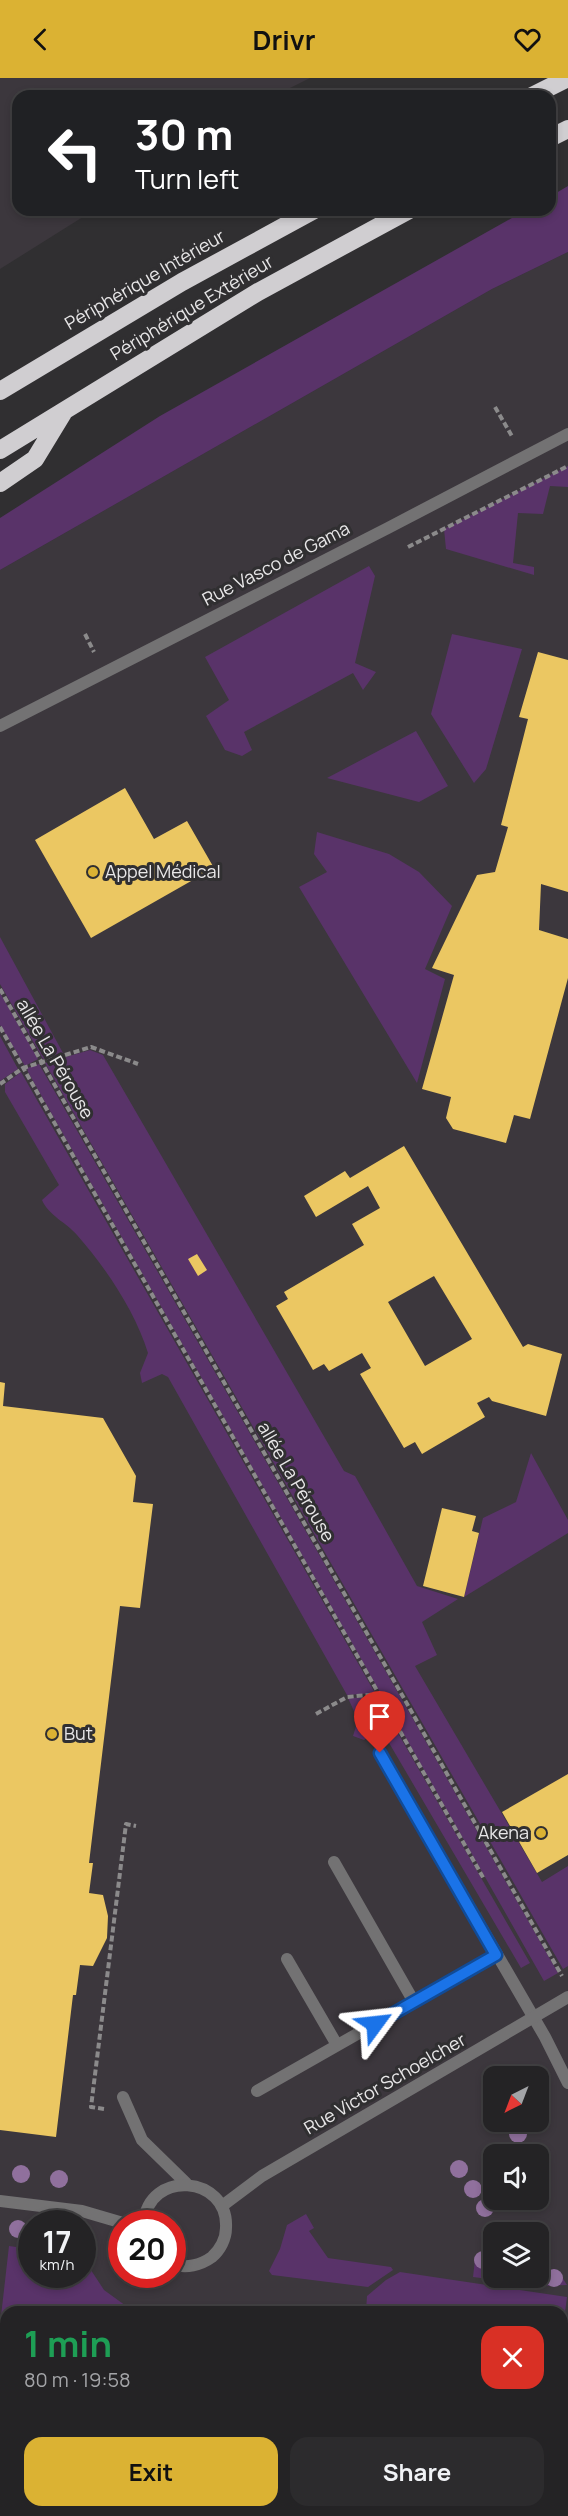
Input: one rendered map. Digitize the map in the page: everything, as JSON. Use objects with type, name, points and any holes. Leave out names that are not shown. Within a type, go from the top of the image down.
[{"type":"highway","points":[[544,90],[568,78]]},
{"type":"highway","name":"Périphérique Intérieur","points":[[0,391],[182,282],[303,216]]},
{"type":"highway","name":"Périphérique Extérieur","points":[[0,450],[258,292],[399,216]]},
{"type":"highway","points":[[0,483],[35,459],[65,409]]},
{"type":"street","name":"Rue Vasco de Gama","points":[[0,726],[568,434]]},
{"type":"street","points":[[380,1753],[534,2019],[568,2083]]},
{"type":"street","points":[[334,1862],[414,2002]]},
{"type":"street","points":[[257,2091],[496,1955]]},
{"type":"street","points":[[287,1959],[337,2046]]},
{"type":"street","name":"Rue Victor Schoelcher","points":[[222,2206],[262,2176],[534,2019],[568,1997]]},
{"type":"street","points":[[123,2097],[142,2140],[186,2183],[207,2190],[222,2206],[226,2218],[223,2244],[204,2262],[186,2265]]},
{"type":"street","points":[[148,2210],[150,2203],[160,2192],[186,2183]]},
{"type":"street","points":[[0,2201],[82,2211],[108,2219]]},
{"type":"path","name":"allée La Pérouse","points":[[0,989],[564,1981]]},
{"type":"path","name":"allée La Pérouse","points":[[0,1027],[485,1881]]},
{"type":"path","points":[[0,1084],[23,1068],[91,1047],[138,1064]]},
{"type":"path","points":[[316,1714],[352,1695],[379,1694]]},
{"type":"path","points":[[109,2110],[91,2107],[126,1824],[136,1826]]},
{"type":"shaded area","points":[[0,78],[310,78],[286,90],[12,90],[12,216],[84,216],[0,269]]},
{"type":"shaded area","points":[[568,186],[568,252],[492,289],[0,570],[0,518],[160,416],[515,216],[556,216],[556,193]]},
{"type":"shaded area","points":[[568,252],[568,2306],[0,2306],[0,570],[492,289]]},
{"type":"shaded area","points":[[568,466],[568,487],[550,486],[543,514],[518,513],[513,563],[534,567],[534,575],[446,549],[444,529]]},
{"type":"shaded area","points":[[369,566],[375,576],[355,663],[376,672],[363,690],[353,673],[244,732],[252,750],[242,756],[225,750],[206,716],[229,700],[205,657]]},
{"type":"shaded area","points":[[452,634],[522,649],[486,769],[474,783],[431,714]]},
{"type":"shaded area","points":[[416,731],[448,786],[419,802],[327,778]]},
{"type":"shaded area","points":[[317,832],[389,854],[419,872],[452,906],[425,969],[445,979],[417,1083],[299,887],[327,872],[314,854]]},
{"type":"shaded area","points":[[0,937],[63,1053],[43,1059],[0,984]]},
{"type":"shaded area","points":[[0,993],[38,1059],[25,1066],[0,1025]]},
{"type":"shaded area","points":[[0,1036],[18,1069],[0,1081]]},
{"type":"shaded area","points":[[90,1050],[103,1055],[344,1471],[355,1476],[417,1586],[458,1599],[422,1622],[437,1655],[415,1666],[542,1882],[568,1866],[568,1966],[563,1969],[45,1063]]},
{"type":"shaded area","points":[[39,1064],[558,1973],[544,1981],[28,1072],[27,1068]]},
{"type":"shaded area","points":[[21,1072],[375,1693],[347,1695],[168,1377],[162,1374],[142,1383],[140,1373],[148,1353],[136,1321],[109,1276],[88,1248],[73,1231],[53,1215],[42,1200],[59,1185],[5,1092],[5,1084]]},
{"type":"shaded area","points":[[531,1453],[568,1520],[568,1533],[464,1597],[483,1518],[516,1502]]},
{"type":"shaded area","points":[[377,1697],[530,1963],[521,1968],[385,1736],[376,1732],[364,1740],[353,1736],[358,1720],[348,1698]]},
{"type":"shaded area","points":[[306,2214],[314,2228],[309,2231],[328,2258],[391,2267],[393,2270],[368,2287],[272,2275],[269,2271],[280,2249],[287,2225]]},
{"type":"shaded area","points":[[9,2246],[18,2247],[18,2288],[96,2288],[96,2278],[104,2290],[126,2306],[2,2306]]},
{"type":"shaded area","points":[[483,2254],[483,2278],[473,2277],[475,2260]]},
{"type":"shaded area","points":[[554,2269],[558,2271],[567,2285],[549,2286],[549,2272]]},
{"type":"shaded area","points":[[400,2272],[483,2284],[483,2288],[507,2288],[567,2297],[566,2306],[366,2306],[367,2296]]},
{"type":"building","points":[[538,652],[568,660],[568,892],[541,884],[539,930],[568,939],[568,978],[530,1119],[514,1115],[506,1143],[453,1129],[446,1118],[451,1097],[422,1089],[454,975],[432,968],[477,875],[495,872],[508,827],[501,825],[528,719],[519,717]]},
{"type":"building","points":[[125,788],[154,839],[187,821],[214,868],[91,938],[35,840]]},
{"type":"building","points":[[404,1146],[523,1347],[528,1344],[562,1354],[546,1416],[492,1401],[489,1397],[477,1403],[485,1417],[422,1454],[415,1442],[404,1448],[360,1374],[371,1368],[362,1353],[329,1371],[324,1364],[313,1370],[276,1306],[288,1299],[284,1292],[364,1245],[352,1224],[380,1208],[368,1186],[316,1217],[304,1196],[345,1171],[350,1178]],"holes":[[[434,1276],[472,1339],[425,1366],[388,1302]]]},
{"type":"building","points":[[197,1254],[207,1270],[198,1276],[188,1259]]},
{"type":"building","name":"But","points":[[0,1382],[5,1383],[3,1406],[103,1418],[136,1476],[133,1502],[153,1504],[140,1608],[120,1606],[89,1863],[93,1863],[89,1893],[103,1895],[108,1916],[107,1938],[93,1966],[80,1965],[76,1995],[73,1995],[56,2137],[0,2130]]},
{"type":"building","points":[[442,1508],[476,1516],[472,1531],[479,1533],[464,1597],[423,1586]]},
{"type":"building","name":"Akena","points":[[568,1774],[568,1855],[537,1873],[502,1812]]},
{"type":"place","name":"Appel Médical","points":[[93,872]]},
{"type":"place","name":"But","points":[[52,1734]]},
{"type":"place","name":"Akena","points":[[541,1833]]},
{"type":"route","points":[[375,2024],[496,1955],[380,1753]]}]
